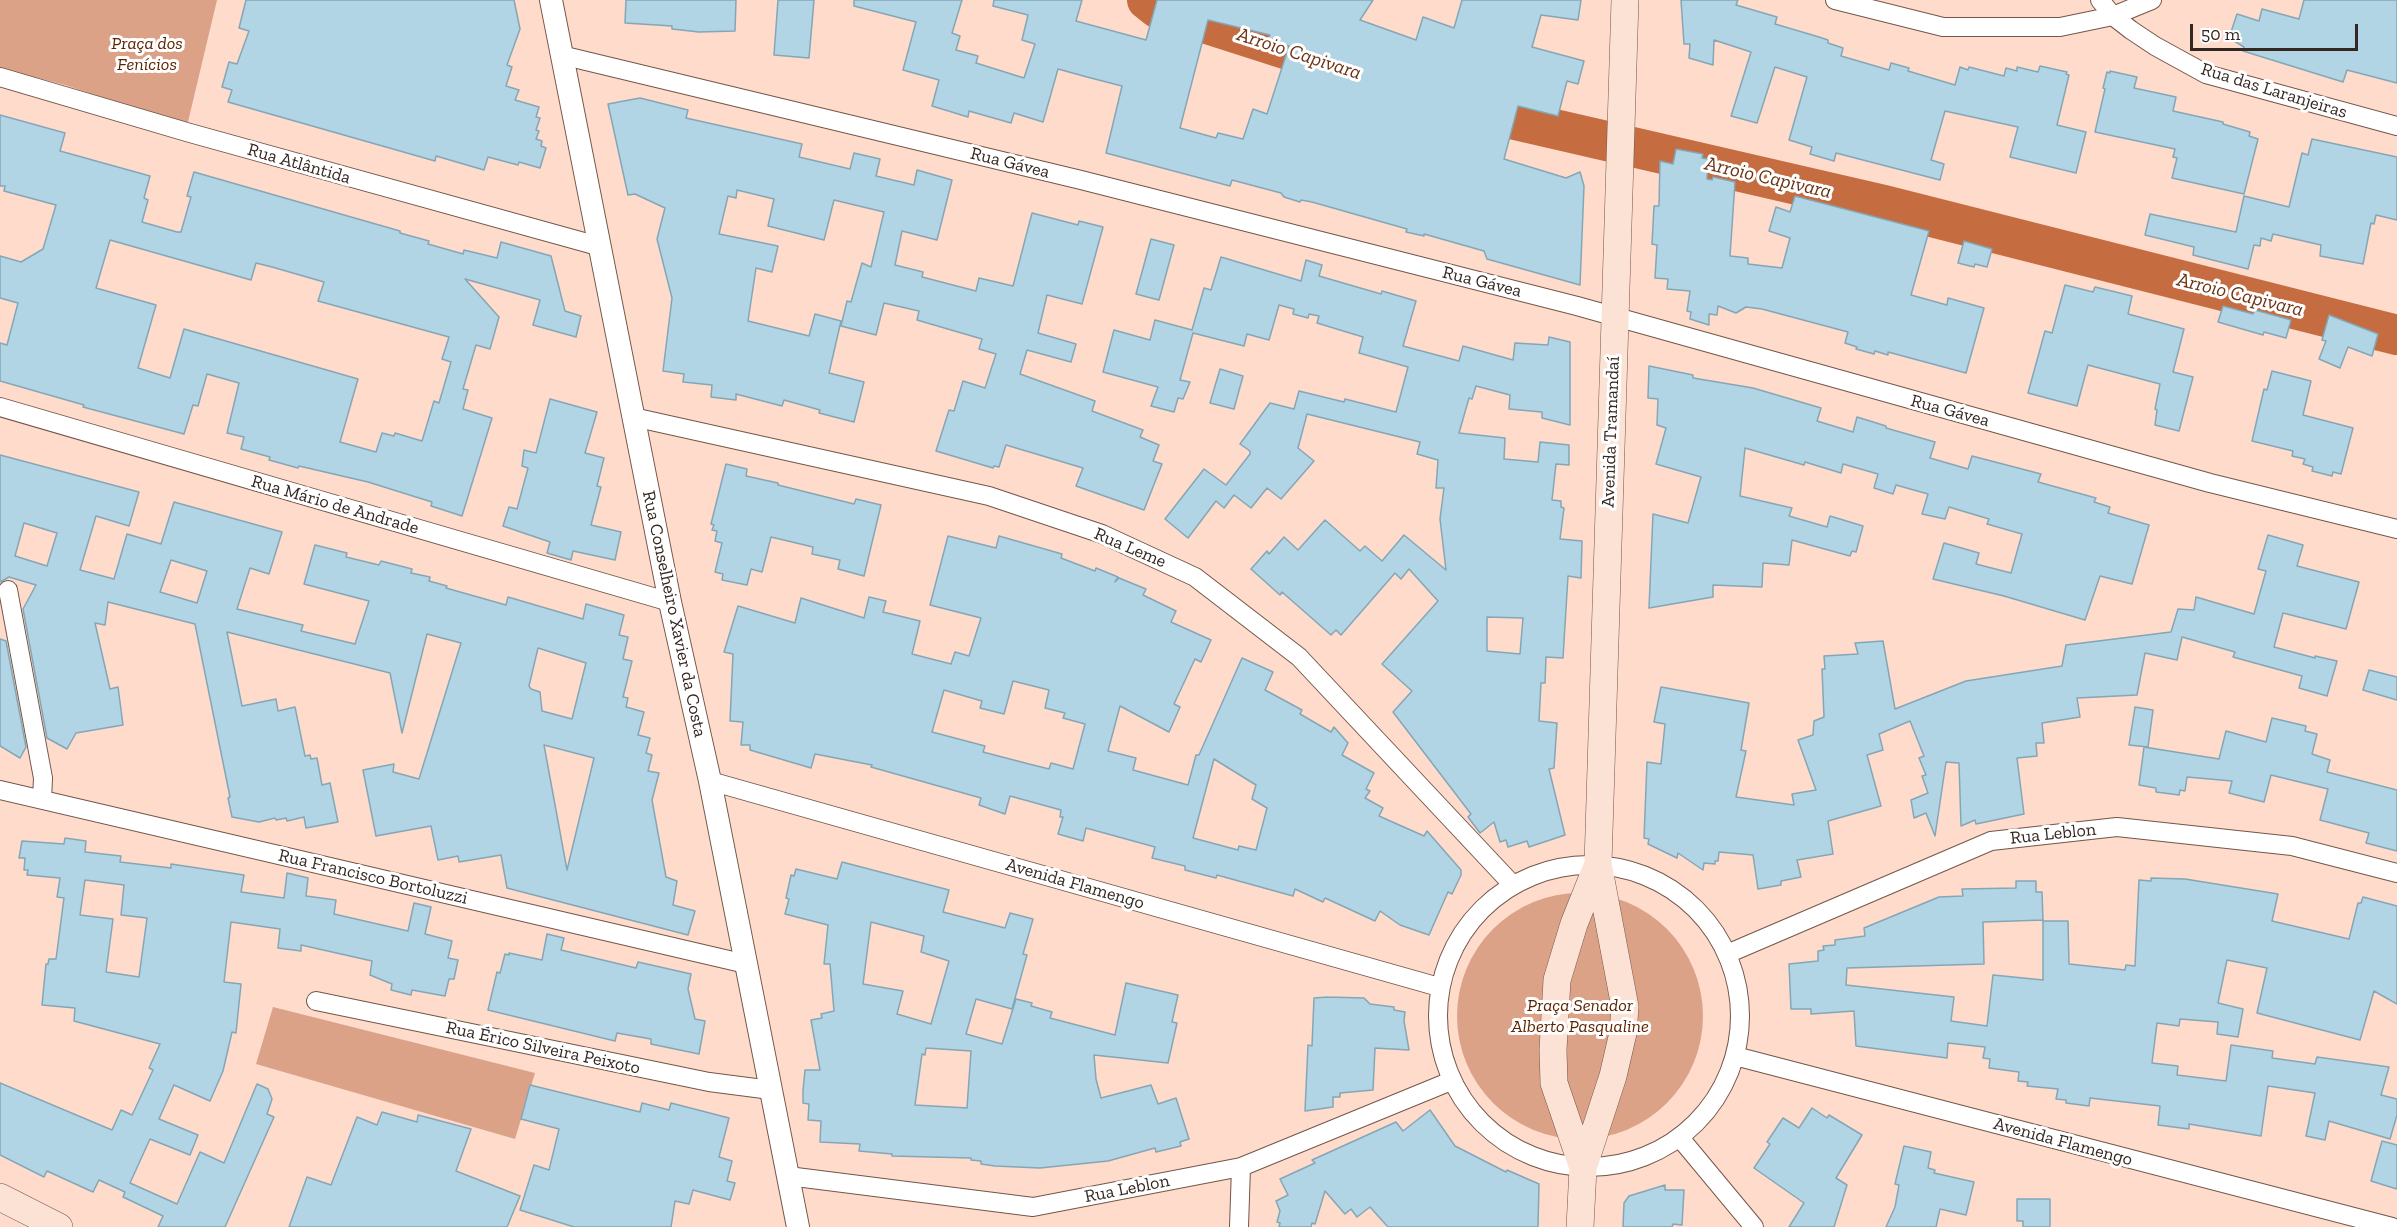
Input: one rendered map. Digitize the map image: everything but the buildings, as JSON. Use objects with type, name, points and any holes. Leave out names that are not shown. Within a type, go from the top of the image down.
[{"type":"main road","name":"Avenida Tramandaí","points":[[1580,1227],[1582,1168],[1613,1076],[1623,1033],[1625,1007],[1598,864],[1625,0]]},
{"type":"main road","name":"Avenida Tramandaí","points":[[1582,1168],[1554,1083],[1553,1050],[1557,980],[1574,924],[1598,864]]},
{"type":"main road","points":[[1574,924],[1580,919],[1593,915],[1604,922],[1612,933]]},
{"type":"main road","points":[[1558,1099],[1570,1109],[1582,1112],[1597,1108],[1605,1101]]},
{"type":"main road","points":[[0,1197],[59,1227]]},
{"type":"street","name":"Rua Conselheiro Xavier da Costa","points":[[551,0],[669,602],[710,781],[798,1227]]},
{"type":"street","points":[[1835,0],[1943,27],[2060,27],[2113,16],[2152,0]]},
{"type":"street","name":"Rua das Laranjeiras","points":[[2100,0],[2113,16],[2155,46],[2206,74],[2397,126]]},
{"type":"street","name":"Rua Gávea","points":[[561,55],[1081,180],[1615,317],[2210,483],[2397,529]]},
{"type":"street","name":"Rua Atlântida","points":[[0,77],[202,136],[598,246]]},
{"type":"street","name":"Rua Mário de Andrade","points":[[0,407],[669,602]]},
{"type":"street","name":"Rua Leme","points":[[633,417],[989,496],[1102,534],[1195,577],[1299,657],[1512,884]]},
{"type":"street","points":[[8,590],[43,778],[42,800]]},
{"type":"street","name":"Avenida Flamengo","points":[[710,781],[1439,987]]},
{"type":"street","name":"Rua Francisco Bortoluzzi","points":[[0,790],[746,964]]},
{"type":"street","name":"Rua Leblon","points":[[1727,954],[1991,841],[2117,826],[2292,846],[2397,873]]},
{"type":"street","points":[[1598,864],[1639,872],[1675,891],[1705,919],[1727,954],[1740,1009],[1735,1056],[1714,1102],[1680,1138],[1634,1162],[1582,1168],[1525,1154],[1477,1119],[1451,1081],[1438,1035],[1439,987],[1453,946],[1477,912],[1512,884],[1554,867],[1598,864]]},
{"type":"street","name":"Rua Érico Silveira Peixoto","points":[[316,1001],[698,1080],[771,1090]]},
{"type":"street","name":"Avenida Flamengo","points":[[1735,1056],[2392,1227]]},
{"type":"street","name":"Rua Leblon","points":[[788,1176],[1033,1207],[1241,1167],[1451,1081]]},
{"type":"street","points":[[1680,1138],[1754,1227]]},
{"type":"street","points":[[1239,1227],[1241,1167]]},
{"type":"green space","name":"Praça dos Fenícios","points":[[0,0],[217,0],[187,126],[65,85],[0,68]]},
{"type":"green space","name":"Praça Senador Alberto Pasqualine","points":[[1580,893],[1604,895],[1627,902],[1638,907],[1667,929],[1689,958],[1694,969],[1701,992],[1703,1016],[1701,1040],[1694,1063],[1689,1074],[1667,1103],[1638,1125],[1627,1130],[1604,1137],[1580,1139],[1556,1137],[1533,1130],[1522,1125],[1493,1103],[1471,1074],[1466,1063],[1459,1040],[1457,1016],[1459,992],[1466,969],[1471,958],[1493,929],[1522,907],[1533,902],[1556,895]]},
{"type":"green space","points":[[273,1007],[535,1073],[515,1139],[256,1064]]},
{"type":"waterway","name":"Arroio Capivara","points":[[1147,0],[1157,8],[1341,67]]},
{"type":"waterway","name":"Arroio Capivara","points":[[1462,106],[1884,205],[2397,335]]}]
